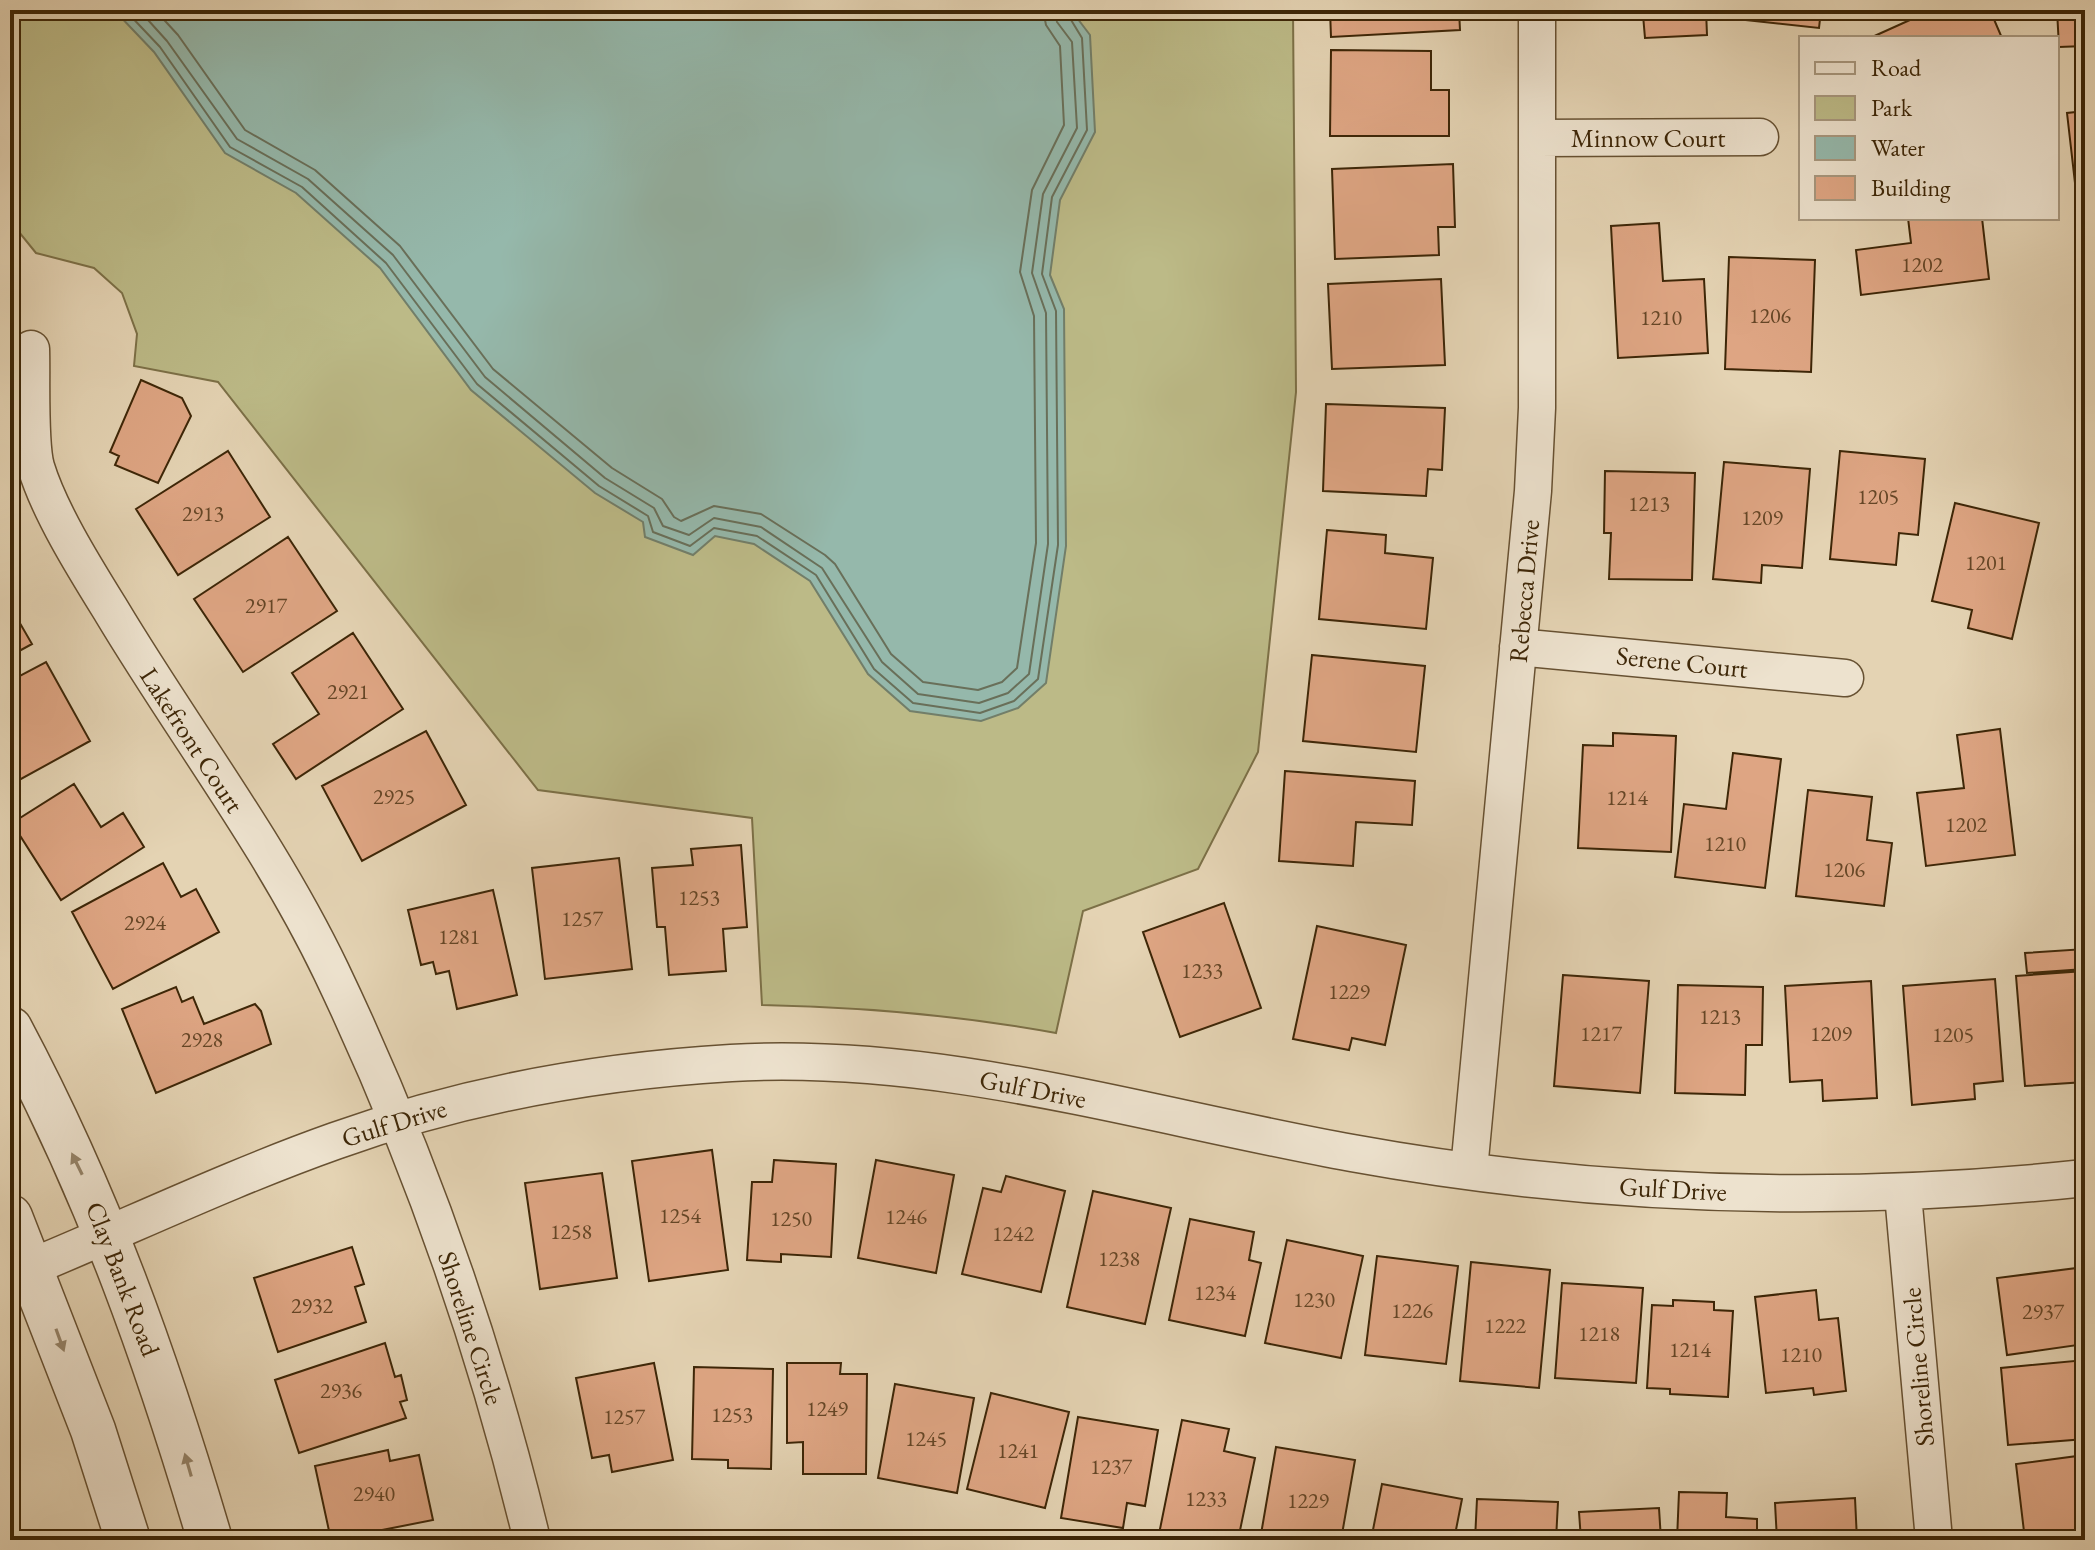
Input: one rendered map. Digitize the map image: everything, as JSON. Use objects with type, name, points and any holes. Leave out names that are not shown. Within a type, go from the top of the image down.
[{"type":"street","name":"Rebecca Drive","points":[[1469,1170],[1537,408],[1537,10]]},
{"type":"street","name":"Minnow Court","points":[[1537,138],[1760,137]]},
{"type":"street","name":"Lakefront Court","points":[[31,349],[35,465],[93,581],[280,875],[331,970],[397,1121]]},
{"type":"street","name":"Serene Court","points":[[1518,647],[1845,678]]},
{"type":"street","name":"Clay Bank Road","points":[[10,1029],[108,1235],[166,1395],[210,1540]]},
{"type":"street","name":"Gulf Drive","points":[[20,1272],[332,1142],[397,1121],[516,1089],[625,1072],[737,1063],[872,1064],[983,1079],[1355,1154],[1469,1170],[1690,1191],[1903,1194],[2085,1178]]},
{"type":"street","name":"Shoreline Circle","points":[[397,1121],[425,1186],[457,1278],[491,1388],[532,1540]]},
{"type":"street","name":"Shoreline Circle","points":[[1903,1194],[1934,1540]]},
{"type":"street","points":[[10,1217],[20,1272],[93,1430],[128,1540]]},
{"type":"green space","points":[[10,10],[1293,10],[1296,392],[1258,752],[1198,869],[1083,911],[1056,1033],[910,1013],[762,1005],[752,818],[538,790],[218,382],[134,366],[137,334],[122,293],[94,268],[36,253],[10,221]]},
{"type":"water","points":[[114,10],[1071,10],[1090,35],[1095,132],[1060,200],[1050,275],[1064,309],[1066,546],[1046,683],[1018,708],[981,721],[910,711],[868,674],[810,581],[754,544],[715,536],[693,555],[645,537],[643,522],[595,493],[471,390],[380,268],[296,193],[225,153],[154,52]]},
{"type":"building","points":[[1330,10],[1459,10],[1460,30],[1331,37]]},
{"type":"building","points":[[1617,10],[1706,10],[1707,35],[1645,38],[1643,15],[1617,17]]},
{"type":"building","points":[[1729,10],[1821,10],[1819,28],[1728,18]]},
{"type":"building","points":[[1932,10],[1990,10],[2001,36],[1874,36]]},
{"type":"building","points":[[2057,10],[2085,10],[2085,46],[2059,47]]},
{"type":"building","points":[[1331,50],[1431,51],[1431,90],[1449,90],[1449,136],[1330,136]]},
{"type":"building","points":[[2085,111],[2085,208],[2078,209],[2067,113]]},
{"type":"building","points":[[1453,164],[1455,227],[1438,227],[1439,255],[1335,259],[1332,169]]},
{"type":"building","points":[[1908,220],[1982,220],[1989,279],[1861,295],[1856,250],[1911,243]]},
{"type":"building","points":[[1659,223],[1663,281],[1704,279],[1708,353],[1618,358],[1611,226]]},
{"type":"building","points":[[1729,257],[1815,260],[1811,372],[1725,369]]},
{"type":"building","points":[[1441,279],[1445,365],[1332,369],[1328,284]]},
{"type":"building","points":[[141,380],[182,398],[191,416],[158,483],[115,465],[119,456],[110,452]]},
{"type":"building","points":[[1326,404],[1445,408],[1442,470],[1428,469],[1426,496],[1323,491]]},
{"type":"building","points":[[228,451],[270,517],[178,575],[136,509]]},
{"type":"building","points":[[1840,451],[1925,459],[1918,535],[1899,533],[1896,565],[1830,559]]},
{"type":"building","points":[[1724,462],[1810,469],[1802,568],[1762,565],[1761,583],[1713,579]]},
{"type":"building","points":[[1605,471],[1695,473],[1692,580],[1609,579],[1611,533],[1604,533]]},
{"type":"building","points":[[1955,503],[2039,523],[2012,639],[1968,628],[1972,610],[1932,601]]},
{"type":"building","points":[[1327,530],[1386,535],[1385,553],[1433,558],[1426,629],[1319,619]]},
{"type":"building","points":[[288,537],[337,611],[243,672],[194,599]]},
{"type":"building","points":[[10,606],[32,644],[10,656]]},
{"type":"building","points":[[353,633],[403,709],[296,779],[273,744],[319,714],[292,673]]},
{"type":"building","points":[[1312,655],[1425,666],[1416,752],[1303,741]]},
{"type":"building","points":[[46,662],[90,741],[10,785],[10,681]]},
{"type":"building","points":[[2000,729],[2015,855],[1926,866],[1917,793],[1964,788],[1957,735]]},
{"type":"building","points":[[426,731],[466,805],[362,861],[322,786]]},
{"type":"building","points":[[1613,733],[1676,736],[1671,852],[1578,848],[1583,745],[1613,746]]},
{"type":"building","points":[[1733,753],[1781,759],[1765,888],[1675,877],[1684,804],[1726,809]]},
{"type":"building","points":[[1285,771],[1415,781],[1412,825],[1356,822],[1353,866],[1279,861]]},
{"type":"building","points":[[74,784],[101,827],[123,813],[144,847],[61,900],[12,823]]},
{"type":"building","points":[[1808,790],[1872,797],[1867,840],[1892,843],[1884,906],[1796,896]]},
{"type":"building","points":[[741,845],[747,927],[723,929],[726,971],[669,975],[665,927],[657,927],[652,868],[693,865],[691,849]]},
{"type":"building","points":[[619,858],[632,969],[545,979],[532,868]]},
{"type":"building","points":[[163,863],[181,897],[196,889],[219,932],[113,989],[72,912]]},
{"type":"building","points":[[493,890],[517,995],[457,1009],[449,971],[436,974],[433,962],[421,965],[408,910]]},
{"type":"building","points":[[1224,903],[1261,1008],[1180,1037],[1143,932]]},
{"type":"building","points":[[1317,926],[1406,945],[1385,1045],[1352,1038],[1349,1050],[1293,1039]]},
{"type":"building","points":[[2085,949],[2085,969],[2027,973],[2025,953]]},
{"type":"building","points":[[2085,971],[2085,1082],[2025,1086],[2016,976]]},
{"type":"building","points":[[1563,975],[1649,981],[1640,1093],[1554,1086]]},
{"type":"building","points":[[1995,979],[2003,1081],[1974,1084],[1975,1099],[1912,1105],[1903,986]]},
{"type":"building","points":[[1871,981],[1877,1098],[1823,1101],[1822,1080],[1790,1082],[1785,986]]},
{"type":"building","points":[[1678,985],[1763,987],[1762,1045],[1746,1045],[1745,1095],[1675,1093]]},
{"type":"building","points":[[176,987],[182,1002],[193,997],[204,1024],[255,1004],[261,1011],[271,1044],[156,1093],[122,1009]]},
{"type":"building","points":[[712,1150],[728,1270],[649,1281],[632,1161]]},
{"type":"building","points":[[774,1160],[836,1164],[831,1257],[781,1254],[781,1262],[747,1260],[752,1182],[772,1182]]},
{"type":"building","points":[[876,1160],[954,1175],[936,1273],[858,1258]]},
{"type":"building","points":[[602,1173],[617,1278],[540,1289],[525,1183]]},
{"type":"building","points":[[1006,1176],[1065,1191],[1041,1292],[962,1274],[983,1188],[1001,1192]]},
{"type":"building","points":[[1093,1191],[1171,1208],[1145,1324],[1067,1307]]},
{"type":"building","points":[[1190,1219],[1254,1232],[1249,1260],[1261,1263],[1245,1336],[1169,1320]]},
{"type":"building","points":[[1287,1240],[1363,1256],[1341,1358],[1265,1343]]},
{"type":"building","points":[[352,1247],[364,1284],[355,1287],[366,1322],[278,1352],[254,1278]]},
{"type":"building","points":[[1377,1256],[1458,1266],[1446,1364],[1365,1355]]},
{"type":"building","points":[[1471,1262],[1550,1270],[1539,1388],[1460,1381]]},
{"type":"building","points":[[2085,1267],[2085,1344],[2007,1355],[1997,1278]]},
{"type":"building","points":[[1562,1283],[1643,1288],[1636,1383],[1555,1378]]},
{"type":"building","points":[[1816,1290],[1819,1320],[1838,1318],[1846,1391],[1814,1395],[1813,1388],[1766,1393],[1755,1297]]},
{"type":"building","points":[[1673,1300],[1714,1302],[1714,1310],[1733,1311],[1728,1397],[1670,1394],[1670,1389],[1647,1388],[1652,1305],[1673,1306]]},
{"type":"building","points":[[385,1343],[395,1377],[401,1375],[407,1400],[400,1402],[406,1418],[299,1453],[275,1380]]},
{"type":"building","points":[[2085,1360],[2085,1439],[2008,1445],[2001,1368]]},
{"type":"building","points":[[654,1363],[673,1460],[612,1472],[609,1455],[592,1458],[576,1378]]},
{"type":"building","points":[[787,1363],[841,1363],[840,1374],[867,1374],[866,1474],[803,1474],[803,1442],[787,1443]]},
{"type":"building","points":[[694,1367],[773,1369],[771,1469],[728,1468],[728,1460],[692,1459]]},
{"type":"building","points":[[895,1384],[974,1398],[957,1493],[878,1478]]},
{"type":"building","points":[[991,1393],[1069,1412],[1045,1508],[967,1489]]},
{"type":"building","points":[[1078,1417],[1158,1430],[1145,1506],[1127,1503],[1123,1528],[1061,1518]]},
{"type":"building","points":[[1182,1420],[1229,1429],[1224,1451],[1255,1458],[1238,1540],[1158,1539]]},
{"type":"building","points":[[1276,1447],[1355,1460],[1341,1540],[1260,1540]]},
{"type":"building","points":[[388,1450],[390,1461],[419,1455],[433,1520],[331,1540],[315,1466]]},
{"type":"building","points":[[2085,1455],[2085,1533],[2025,1540],[2016,1464]]},
{"type":"building","points":[[1382,1484],[1462,1499],[1454,1540],[1371,1540]]},
{"type":"building","points":[[1679,1492],[1727,1493],[1726,1517],[1757,1519],[1757,1540],[1677,1540]]},
{"type":"building","points":[[1855,1498],[1857,1540],[1777,1540],[1775,1503]]},
{"type":"building","points":[[1477,1499],[1558,1502],[1556,1540],[1475,1540]]},
{"type":"building","points":[[1659,1508],[1661,1540],[1581,1540],[1579,1512]]}]
